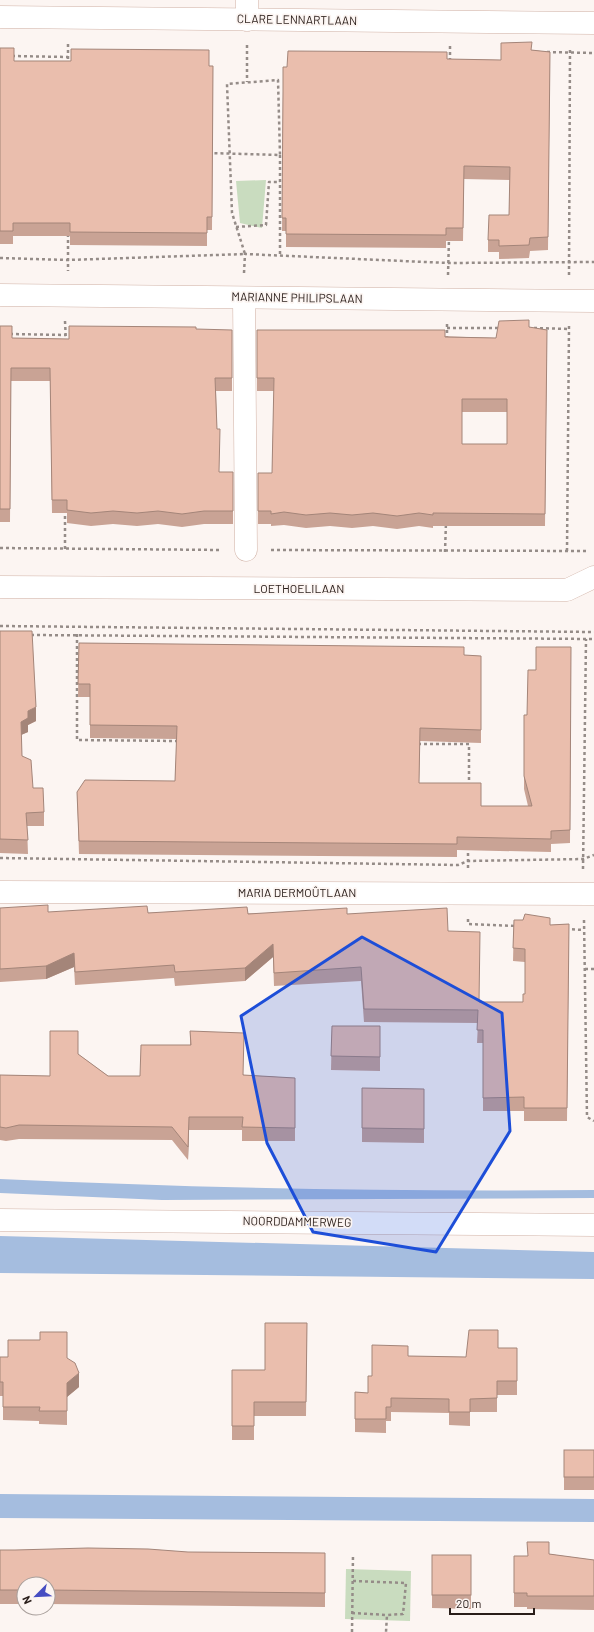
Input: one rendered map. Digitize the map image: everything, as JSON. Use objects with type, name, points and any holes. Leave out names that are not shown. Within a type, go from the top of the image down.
[{"type":"street","name":"CLARE LENNARTLAAN","points":[[0,17],[68,18],[247,10],[450,22],[594,23]]},
{"type":"street","name":"MARIANNE PHILIPSLAAN","points":[[0,295],[594,302]]},
{"type":"street","points":[[244,298],[246,550]]},
{"type":"street","name":"LOETHOELILAAN","points":[[0,587],[567,590],[594,578]]},
{"type":"street","name":"MARIA DERMOÛTLAAN","points":[[0,892],[594,894]]},
{"type":"street","name":"NOORDDAMMERWEG","points":[[0,1220],[594,1225]]},
{"type":"path","points":[[247,10],[247,82]]},
{"type":"path","points":[[68,18],[68,64]]},
{"type":"path","points":[[450,22],[450,62]]},
{"type":"path","points":[[450,47],[457,47]]},
{"type":"path","points":[[540,52],[594,53]]},
{"type":"path","points":[[8,56],[68,57]]},
{"type":"path","points":[[244,298],[244,254],[232,213],[227,84],[278,80],[280,254]]},
{"type":"path","points":[[206,153],[287,155]]},
{"type":"path","points":[[236,227],[266,225],[269,182],[280,182]]},
{"type":"path","points":[[66,343],[68,230]]},
{"type":"path","points":[[447,343],[449,232]]},
{"type":"path","points":[[0,258],[68,260],[280,254],[448,263],[594,262]]},
{"type":"path","points":[[447,328],[508,328]]},
{"type":"path","points":[[531,328],[569,328]]},
{"type":"path","points":[[7,334],[66,335]]},
{"type":"path","points":[[65,509],[65,549]]},
{"type":"path","points":[[445,552],[446,520]]},
{"type":"path","points":[[0,548],[445,552],[587,551]]},
{"type":"path","points":[[0,626],[594,632]]},
{"type":"path","points":[[77,634],[77,740],[178,741]]},
{"type":"path","points":[[23,635],[77,634],[594,640]]},
{"type":"path","points":[[414,744],[469,744],[469,791]]},
{"type":"path","points":[[468,846],[468,924],[522,926]]},
{"type":"path","points":[[0,858],[458,865],[468,861],[583,858],[594,855]]},
{"type":"path","points":[[561,928],[584,930]]},
{"type":"path","points":[[584,968],[594,969]]},
{"type":"path","points":[[352,1632],[353,1554]]},
{"type":"path","points":[[352,1613],[387,1615],[403,1614],[406,1583],[353,1581]]},
{"type":"path","points":[[386,1632],[387,1615]]},
{"type":"highlighted area","points":[[362,937],[502,1013],[510,1131],[436,1252],[313,1232],[267,1143],[241,1016]]},
{"type":"green space","points":[[266,180],[262,228],[240,223],[236,181]]},
{"type":"green space","points":[[346,1569],[411,1571],[410,1621],[345,1619]]},
{"type":"water","points":[[0,1179],[297,1189],[594,1190],[594,1198],[162,1200],[0,1193]]},
{"type":"water","points":[[0,1236],[594,1252],[594,1279],[0,1273]]},
{"type":"water","points":[[0,1494],[594,1499],[594,1522],[0,1518]]},
{"type":"building","points":[[532,42],[531,50],[550,52],[548,237],[530,238],[529,245],[499,246],[499,240],[488,240],[489,215],[509,215],[510,167],[464,166],[463,228],[446,228],[446,235],[286,234],[286,218],[282,218],[283,67],[287,67],[288,51],[447,52],[447,59],[501,60],[501,43]]},
{"type":"building","points":[[0,48],[14,48],[14,61],[71,61],[71,49],[209,50],[209,66],[213,66],[212,217],[207,217],[207,233],[70,232],[70,223],[13,223],[13,231],[0,231]]},
{"type":"building","points":[[529,320],[529,327],[547,330],[545,514],[433,513],[433,515],[419,513],[397,516],[373,513],[352,515],[330,513],[306,515],[284,512],[271,514],[271,511],[258,511],[258,473],[272,473],[274,378],[257,378],[257,330],[445,330],[445,337],[496,338],[499,321]],"holes":[[[462,399],[507,399],[507,444],[462,444]]]},
{"type":"building","points":[[0,326],[12,326],[12,338],[69,339],[69,326],[196,327],[196,329],[232,330],[232,378],[215,378],[217,429],[220,429],[219,472],[233,472],[233,511],[204,511],[182,514],[158,511],[137,513],[113,511],[91,513],[67,510],[67,500],[52,500],[50,368],[11,368],[10,509],[0,509]]},
{"type":"building","points":[[0,631],[32,631],[36,707],[28,711],[28,718],[21,722],[22,756],[31,760],[33,788],[43,788],[44,812],[26,813],[28,840],[0,839]]},
{"type":"building","points":[[79,643],[464,647],[464,655],[481,656],[481,730],[420,728],[419,783],[481,783],[481,806],[532,806],[524,776],[524,715],[527,715],[528,670],[536,670],[536,647],[571,647],[570,830],[551,831],[551,839],[457,837],[457,844],[79,841],[77,792],[85,780],[175,781],[177,726],[90,725],[90,684],[78,684]]},
{"type":"building","points":[[48,905],[48,912],[147,906],[148,913],[247,907],[248,914],[347,908],[347,914],[447,908],[448,931],[480,932],[479,1002],[523,1002],[523,994],[525,994],[525,949],[513,948],[514,920],[523,920],[525,914],[550,918],[550,925],[569,924],[567,1108],[524,1108],[524,1097],[483,1098],[483,1030],[477,1030],[478,1010],[364,1009],[361,967],[274,973],[273,944],[245,968],[175,972],[174,965],[75,972],[74,953],[46,966],[0,969],[0,908]]},
{"type":"building","points":[[332,1026],[380,1026],[380,1057],[331,1056]]},
{"type":"building","points":[[50,1031],[78,1031],[78,1054],[108,1076],[140,1076],[141,1045],[191,1045],[190,1031],[244,1033],[243,1075],[295,1078],[295,1128],[242,1127],[243,1117],[189,1117],[188,1147],[172,1127],[19,1125],[6,1128],[0,1127],[0,1075],[50,1076]]},
{"type":"building","points":[[362,1088],[424,1089],[424,1129],[362,1128]]},
{"type":"building","points":[[265,1323],[307,1323],[306,1402],[254,1402],[254,1426],[232,1426],[232,1370],[265,1370]]},
{"type":"building","points":[[469,1330],[498,1330],[498,1348],[517,1348],[517,1381],[497,1381],[497,1398],[470,1399],[470,1412],[449,1412],[449,1399],[391,1398],[391,1407],[386,1407],[386,1419],[355,1419],[355,1392],[368,1393],[368,1376],[372,1376],[372,1345],[408,1346],[408,1356],[466,1357]]},
{"type":"building","points":[[40,1332],[67,1332],[67,1358],[75,1363],[79,1373],[67,1383],[67,1411],[39,1411],[40,1407],[3,1407],[3,1382],[0,1382],[0,1357],[8,1357],[8,1340],[40,1340]]},
{"type":"building","points":[[564,1450],[594,1450],[594,1477],[564,1477]]},
{"type":"building","points":[[527,1542],[549,1542],[549,1554],[594,1560],[594,1596],[527,1596],[527,1593],[514,1593],[514,1556],[528,1556]]},
{"type":"building","points":[[88,1548],[148,1549],[188,1552],[325,1553],[325,1593],[56,1590],[56,1576],[16,1576],[16,1590],[0,1590],[0,1550]]},
{"type":"building","points":[[432,1555],[471,1555],[471,1595],[432,1595]]}]
